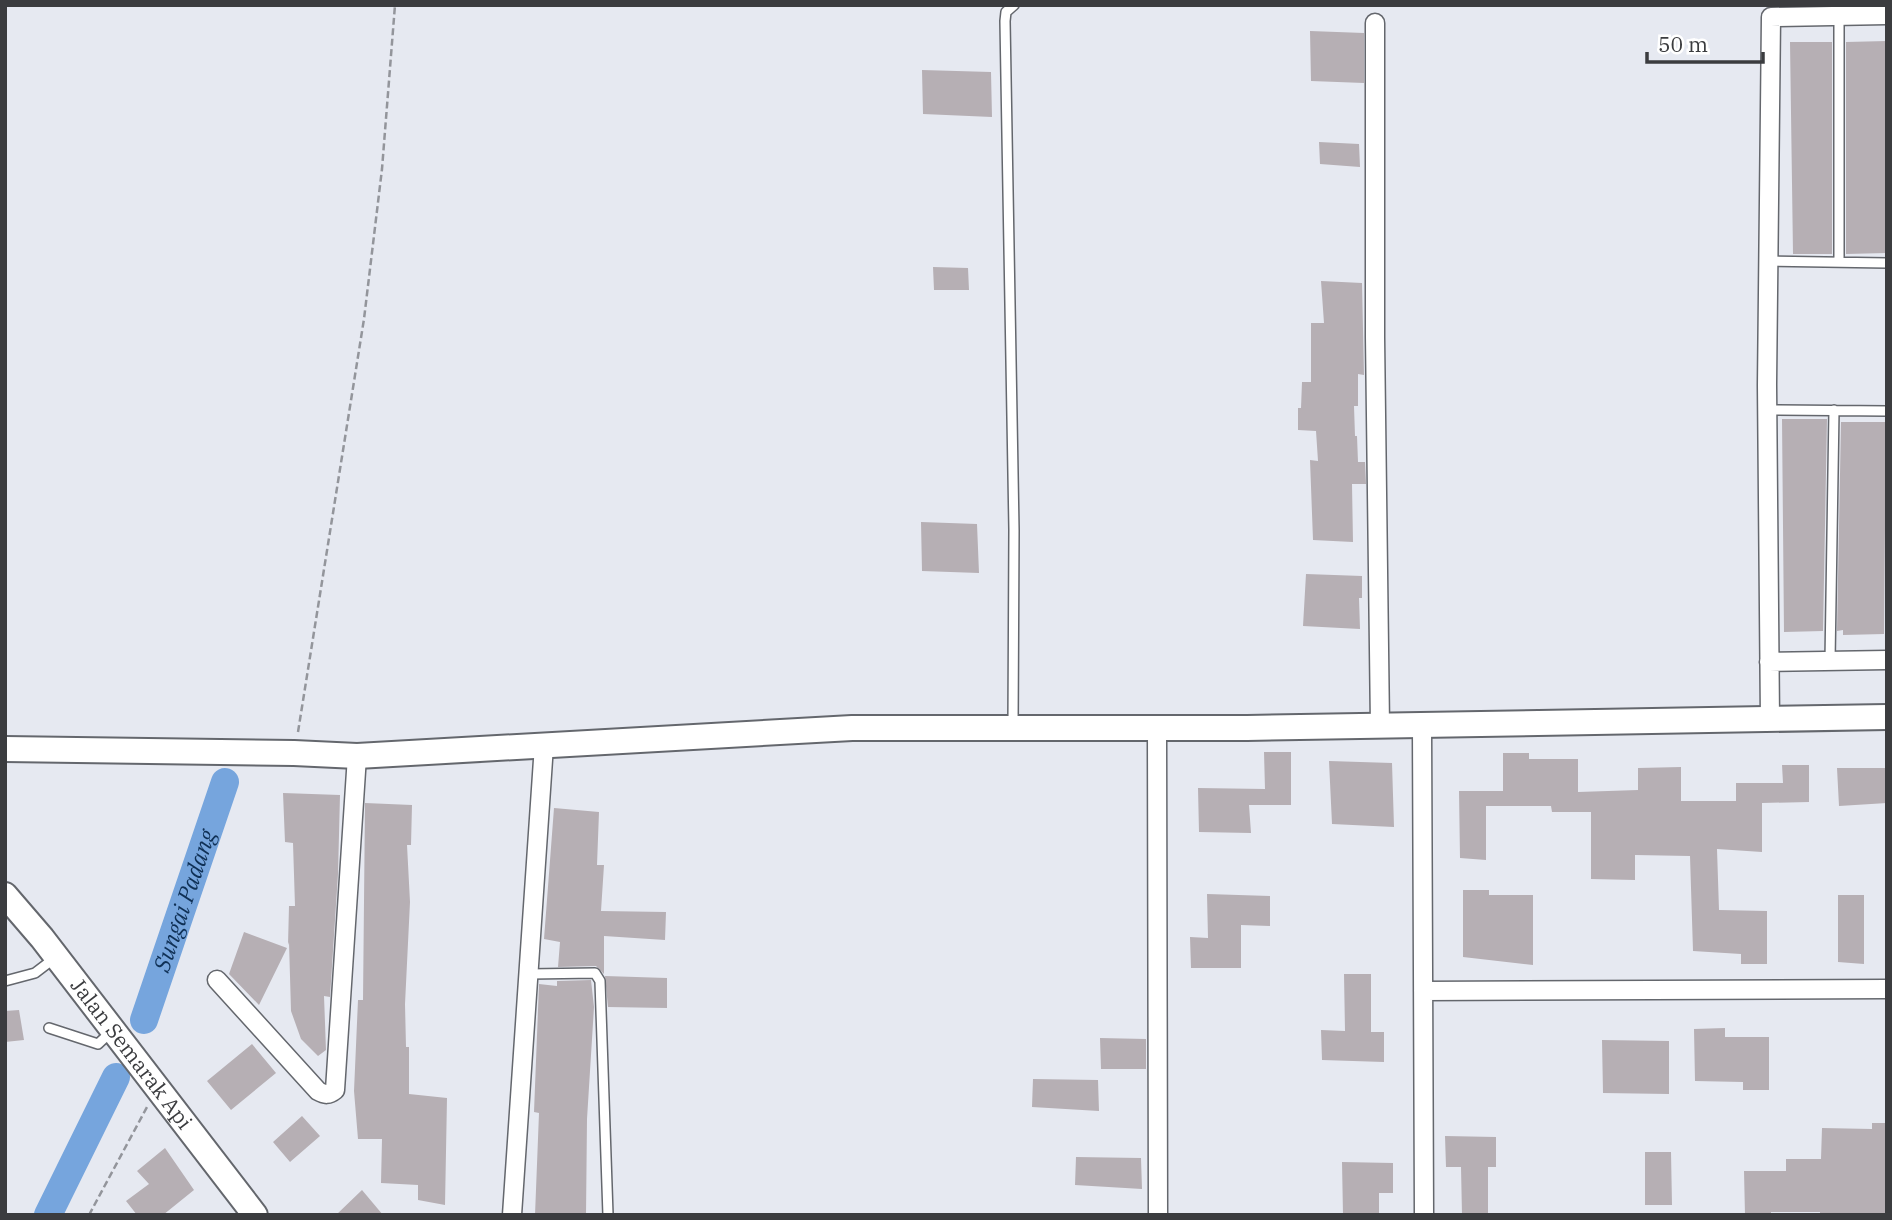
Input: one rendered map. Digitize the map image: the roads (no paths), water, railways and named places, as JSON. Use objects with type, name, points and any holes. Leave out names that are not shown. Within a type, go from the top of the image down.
[{"type":"street","points":[[1770,720],[1768,410],[1771,17],[1887,15]]},
{"type":"street","points":[[1375,23],[1375,337],[1380,726]]},
{"type":"street","points":[[1769,662],[1887,660]]},
{"type":"street","points":[[5,749],[295,752],[357,756],[852,728],[1422,726],[1887,717]]},
{"type":"street","points":[[1422,726],[1424,1215]]},
{"type":"street","points":[[1157,728],[1158,1215]]},
{"type":"street","points":[[513,1215],[544,745]]},
{"type":"street","points":[[217,980],[318,1091],[330,1094],[335,1090],[357,756]]},
{"type":"street","name":"Jalan Semarak Api","points":[[5,895],[57,957],[255,1215]]},
{"type":"street","points":[[1423,991],[1887,989]]},
{"type":"lane","points":[[1013,728],[1014,530],[1005,21],[1006,12],[1014,5]]},
{"type":"lane","points":[[1839,16],[1839,262]]},
{"type":"lane","points":[[1769,261],[1887,263]]},
{"type":"lane","points":[[1768,410],[1887,411]]},
{"type":"lane","points":[[1830,661],[1834,411]]},
{"type":"lane","points":[[5,981],[35,973],[57,957]]},
{"type":"lane","points":[[530,974],[595,973],[600,981],[608,1215]]},
{"type":"lane","points":[[49,1028],[98,1044],[113,1030]]},
{"type":"waterway","name":"Sungai Padang","points":[[144,1020],[225,782]]},
{"type":"waterway","name":"Sungai Padang","points":[[48,1215],[116,1077]]}]
